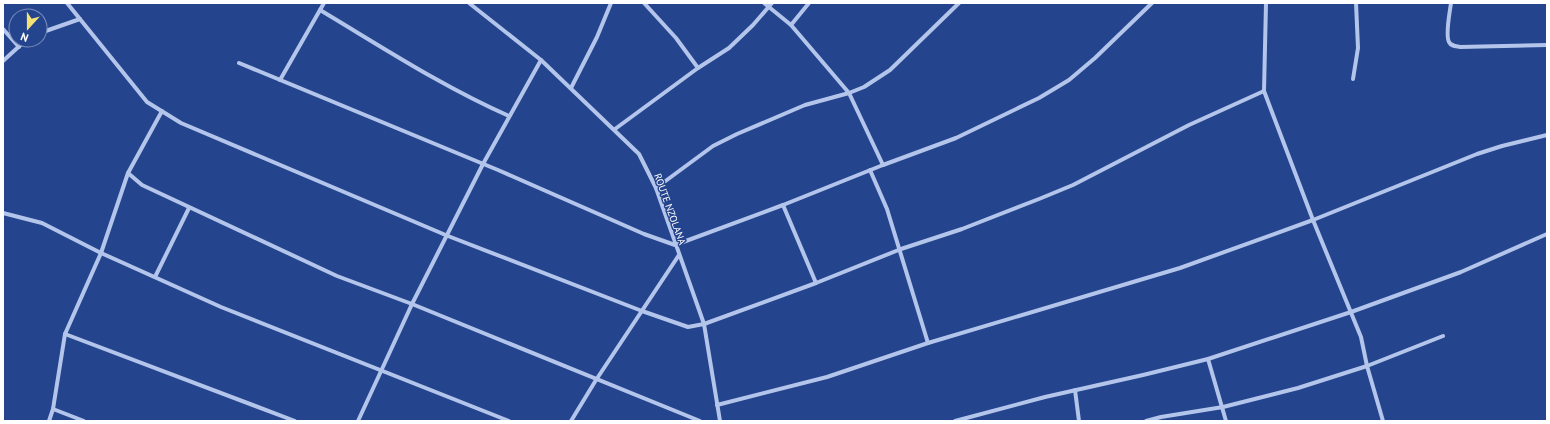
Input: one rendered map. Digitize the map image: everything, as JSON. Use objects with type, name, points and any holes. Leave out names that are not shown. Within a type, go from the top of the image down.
[{"type":"street","points":[[67,3],[147,102],[181,123],[448,236],[642,311],[688,327],[704,324],[816,283],[901,249],[962,229],[1073,185],[1189,125],[1264,91]]},
{"type":"street","points":[[280,80],[324,3]]},
{"type":"street","name":"ROUTE NZOLANA","points":[[470,3],[541,60],[615,129],[639,154],[656,188],[704,324],[720,421]]},
{"type":"street","points":[[571,88],[597,37],[611,3]]},
{"type":"street","points":[[644,3],[676,38],[698,68]]},
{"type":"street","points":[[764,3],[770,5],[792,25],[849,93],[883,165]]},
{"type":"street","points":[[792,25],[809,3]]},
{"type":"street","points":[[656,188],[713,146],[736,134],[805,105],[849,93],[864,87],[890,70],[959,3]]},
{"type":"street","points":[[239,63],[483,164],[612,221],[675,245],[783,206],[870,170],[963,135],[1039,98],[1069,80],[1152,3]]},
{"type":"street","points":[[1266,3],[1264,91],[1344,299],[1361,337],[1367,366],[1383,421]]},
{"type":"street","points":[[1353,79],[1358,48],[1356,3]]},
{"type":"street","points":[[1451,3],[1448,36],[1450,43],[1454,46],[1547,45]]},
{"type":"street","points":[[615,129],[698,68],[729,48],[754,25],[770,5]]},
{"type":"street","points":[[320,10],[448,86],[477,102],[509,116]]},
{"type":"street","points":[[48,30],[80,19]]},
{"type":"street","points":[[3,61],[18,48]]},
{"type":"street","points":[[358,421],[412,304],[448,236],[483,164],[541,60]]},
{"type":"street","points":[[48,421],[53,409],[65,334],[101,253],[128,172],[162,111]]},
{"type":"street","points":[[717,405],[827,377],[928,343],[1180,268],[1313,220],[1477,154],[1547,135]]},
{"type":"street","points":[[870,170],[887,209],[901,249],[928,343]]},
{"type":"street","points":[[128,172],[142,185],[337,276],[412,304],[700,421]]},
{"type":"street","points":[[783,206],[816,283]]},
{"type":"street","points":[[155,277],[190,208]]},
{"type":"street","points":[[3,213],[42,223],[101,253],[221,307],[509,421]]},
{"type":"street","points":[[955,421],[1045,397],[1208,359],[1351,312],[1461,272],[1547,234]]},
{"type":"street","points":[[571,421],[596,380],[679,255]]},
{"type":"street","points":[[65,334],[295,421]]},
{"type":"street","points":[[1146,421],[1161,417],[1223,407],[1298,388],[1367,366],[1443,336]]},
{"type":"street","points":[[1208,359],[1226,421]]},
{"type":"street","points":[[1074,390],[1079,421]]},
{"type":"street","points":[[53,409],[84,421]]}]
